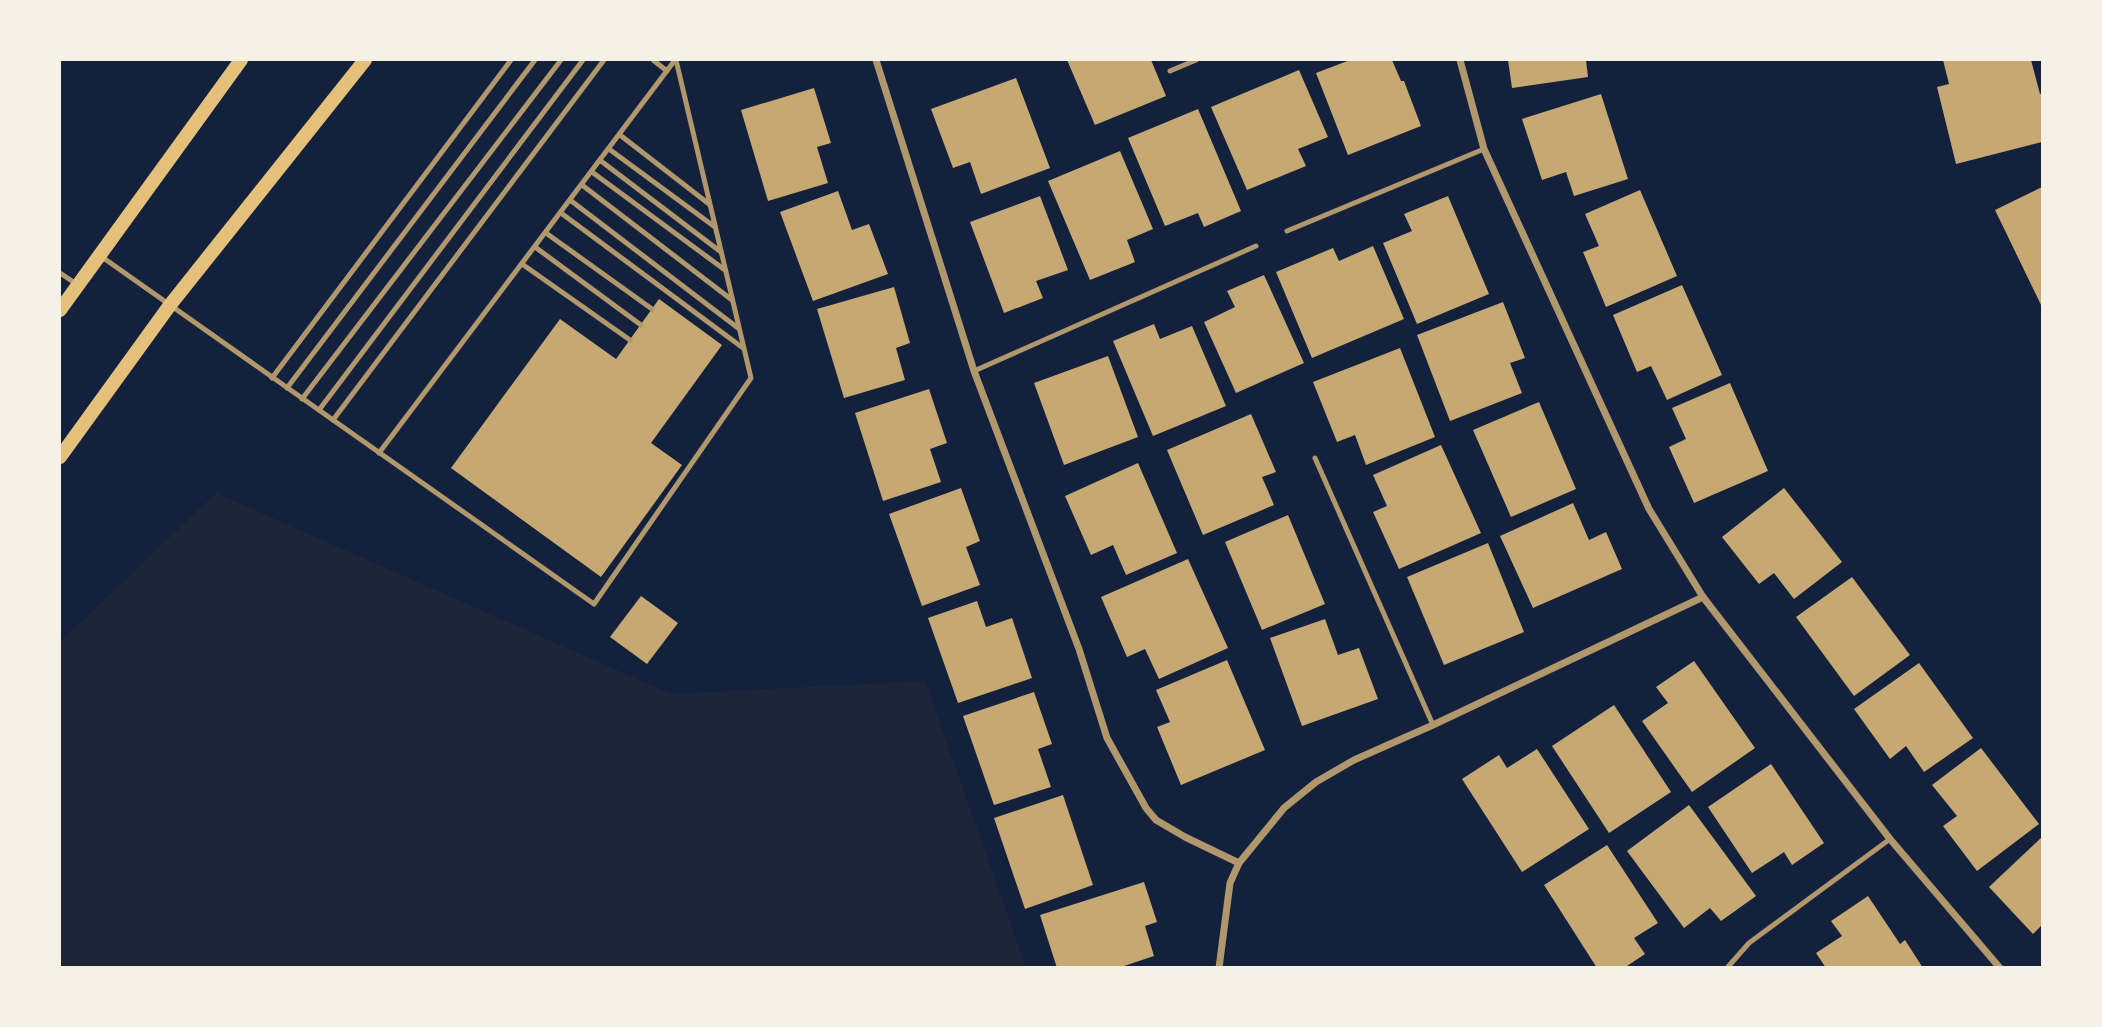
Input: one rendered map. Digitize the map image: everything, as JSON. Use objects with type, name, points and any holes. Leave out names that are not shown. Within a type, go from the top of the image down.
[{"type":"main road","points":[[60,310],[241,60]]},
{"type":"main road","points":[[60,457],[170,306],[365,60]]},
{"type":"street","points":[[876,60],[974,370],[1079,649],[1107,738],[1146,808],[1156,820],[1239,863]]},
{"type":"street","points":[[1460,60],[1484,149],[1648,509],[1703,597],[1889,839],[2000,968]]},
{"type":"street","points":[[1219,968],[1230,883],[1239,863],[1284,808],[1316,782],[1354,760],[1433,726],[1703,597]]},
{"type":"lane","points":[[272,378],[511,60]]},
{"type":"lane","points":[[287,388],[535,60]]},
{"type":"lane","points":[[302,399],[561,60]]},
{"type":"lane","points":[[319,410],[583,60]]},
{"type":"lane","points":[[333,420],[604,60]]},
{"type":"lane","points":[[653,60],[667,71]]},
{"type":"lane","points":[[99,256],[594,604],[751,378],[675,60]]},
{"type":"lane","points":[[379,453],[675,60]]},
{"type":"lane","points":[[1170,71],[1196,60]]},
{"type":"lane","points":[[620,135],[709,204]]},
{"type":"lane","points":[[609,149],[715,228]]},
{"type":"lane","points":[[1287,231],[1484,149]]},
{"type":"lane","points":[[601,160],[721,252]]},
{"type":"lane","points":[[592,172],[725,270]]},
{"type":"lane","points":[[582,185],[732,300]]},
{"type":"lane","points":[[570,200],[738,328]]},
{"type":"lane","points":[[561,212],[743,348]]},
{"type":"lane","points":[[546,233],[652,309]]},
{"type":"lane","points":[[974,370],[1256,246]]},
{"type":"lane","points":[[536,247],[641,325]]},
{"type":"lane","points":[[523,264],[630,340]]},
{"type":"lane","points":[[60,272],[78,285]]},
{"type":"lane","points":[[1315,458],[1433,726]]},
{"type":"lane","points":[[1727,968],[1749,943],[1889,839]]},
{"type":"shaded area","points":[[216,493],[671,694],[925,681],[1026,967],[60,967],[60,642]]},
{"type":"building","points":[[1067,60],[1151,60],[1166,96],[1095,125]]},
{"type":"building","points":[[1350,60],[1392,60],[1401,81],[1404,81],[1421,126],[1348,155],[1316,73]]},
{"type":"building","points":[[1508,60],[1586,60],[1588,77],[1512,88]]},
{"type":"building","points":[[1943,60],[2031,60],[2040,94],[2042,93],[2042,142],[1956,164],[1937,87],[1949,84]]},
{"type":"building","points":[[1299,70],[1328,137],[1298,149],[1306,166],[1247,190],[1211,107]]},
{"type":"building","points":[[1016,78],[1050,168],[981,194],[970,162],[953,168],[931,109]]},
{"type":"building","points":[[814,88],[831,143],[817,147],[828,183],[768,201],[741,110]]},
{"type":"building","points":[[1601,94],[1628,179],[1574,196],[1566,172],[1542,180],[1522,119]]},
{"type":"building","points":[[1198,109],[1241,211],[1204,227],[1198,213],[1165,226],[1128,138]]},
{"type":"building","points":[[1120,151],[1153,229],[1127,240],[1135,262],[1090,280],[1048,181]]},
{"type":"building","points":[[2042,187],[2042,307],[1995,210]]},
{"type":"building","points":[[1640,190],[1677,276],[1606,307],[1583,252],[1599,246],[1585,214]]},
{"type":"building","points":[[838,191],[852,230],[869,224],[888,274],[813,301],[780,212]]},
{"type":"building","points":[[1040,196],[1068,270],[1036,281],[1043,298],[1004,313],[970,222]]},
{"type":"building","points":[[1448,196],[1489,294],[1417,324],[1383,243],[1412,231],[1404,214]]},
{"type":"building","points":[[1373,246],[1404,319],[1312,358],[1276,272],[1333,248],[1339,261]]},
{"type":"building","points":[[1264,275],[1304,363],[1236,393],[1204,322],[1235,307],[1227,291]]},
{"type":"building","points":[[1682,285],[1722,375],[1667,400],[1651,366],[1637,372],[1613,315]]},
{"type":"building","points":[[894,287],[910,343],[896,348],[905,380],[844,398],[817,309]]},
{"type":"building","points":[[659,299],[722,345],[651,443],[682,465],[601,577],[451,468],[560,319],[616,359]]},
{"type":"building","points":[[1503,302],[1525,358],[1510,363],[1522,393],[1450,421],[1417,335]]},
{"type":"building","points":[[1154,324],[1160,339],[1192,326],[1226,406],[1153,436],[1113,341]]},
{"type":"building","points":[[1400,348],[1435,437],[1366,465],[1355,435],[1337,442],[1313,382]]},
{"type":"building","points":[[1108,356],[1138,437],[1064,465],[1034,383]]},
{"type":"building","points":[[1730,383],[1768,471],[1694,503],[1669,447],[1686,439],[1672,408]]},
{"type":"building","points":[[929,389],[947,443],[930,449],[941,482],[883,501],[855,413]]},
{"type":"building","points":[[1539,402],[1576,489],[1511,517],[1473,430]]},
{"type":"building","points":[[1251,414],[1276,472],[1262,477],[1274,505],[1203,535],[1167,450]]},
{"type":"building","points":[[1441,445],[1481,533],[1399,569],[1373,512],[1387,506],[1373,475]]},
{"type":"building","points":[[1138,463],[1177,553],[1126,575],[1113,545],[1091,555],[1065,496]]},
{"type":"building","points":[[961,488],[980,541],[966,547],[980,585],[922,606],[889,514]]},
{"type":"building","points":[[1784,488],[1842,562],[1794,599],[1774,573],[1759,584],[1722,537]]},
{"type":"building","points":[[1573,503],[1589,540],[1606,532],[1622,569],[1533,608],[1500,536]]},
{"type":"building","points":[[1288,515],[1325,604],[1262,630],[1225,542]]},
{"type":"building","points":[[1488,543],[1524,632],[1444,665],[1407,577]]},
{"type":"building","points":[[1188,559],[1228,648],[1159,679],[1145,649],[1127,657],[1101,597]]},
{"type":"building","points":[[1852,577],[1910,655],[1854,696],[1796,617]]},
{"type":"building","points":[[641,596],[678,623],[647,664],[610,637]]},
{"type":"building","points":[[977,601],[986,627],[1012,618],[1032,678],[958,703],[928,618]]},
{"type":"building","points":[[1325,619],[1338,655],[1359,648],[1378,699],[1302,726],[1270,638]]},
{"type":"building","points":[[1227,660],[1265,750],[1181,785],[1157,727],[1170,722],[1156,690]]},
{"type":"building","points":[[1694,661],[1755,748],[1692,792],[1642,721],[1668,703],[1656,687]]},
{"type":"building","points":[[1919,663],[1973,738],[1924,772],[1906,746],[1890,759],[1854,709]]},
{"type":"building","points":[[1034,692],[1052,744],[1038,749],[1051,787],[994,805],[963,716]]},
{"type":"building","points":[[1614,705],[1671,792],[1609,833],[1552,746]]},
{"type":"building","points":[[1981,748],[2039,824],[1977,871],[1943,826],[1957,816],[1932,785]]},
{"type":"building","points":[[1537,749],[1589,829],[1522,872],[1462,779],[1499,755],[1507,768]]},
{"type":"building","points":[[1771,764],[1824,843],[1792,865],[1784,852],[1752,873],[1708,807]]},
{"type":"building","points":[[1063,795],[1093,885],[1025,909],[994,818]]},
{"type":"building","points":[[1689,805],[1756,896],[1721,921],[1710,908],[1684,928],[1627,851]]},
{"type":"building","points":[[2042,837],[2042,925],[2033,934],[1989,887]]},
{"type":"building","points":[[1607,845],[1658,923],[1634,938],[1645,954],[1624,968],[1597,968],[1544,885]]},
{"type":"building","points":[[1144,882],[1157,922],[1145,926],[1154,956],[1118,968],[1057,968],[1040,915]]},
{"type":"building","points":[[1868,896],[1900,944],[1905,940],[1923,968],[1826,968],[1816,953],[1842,936],[1831,921]]}]
